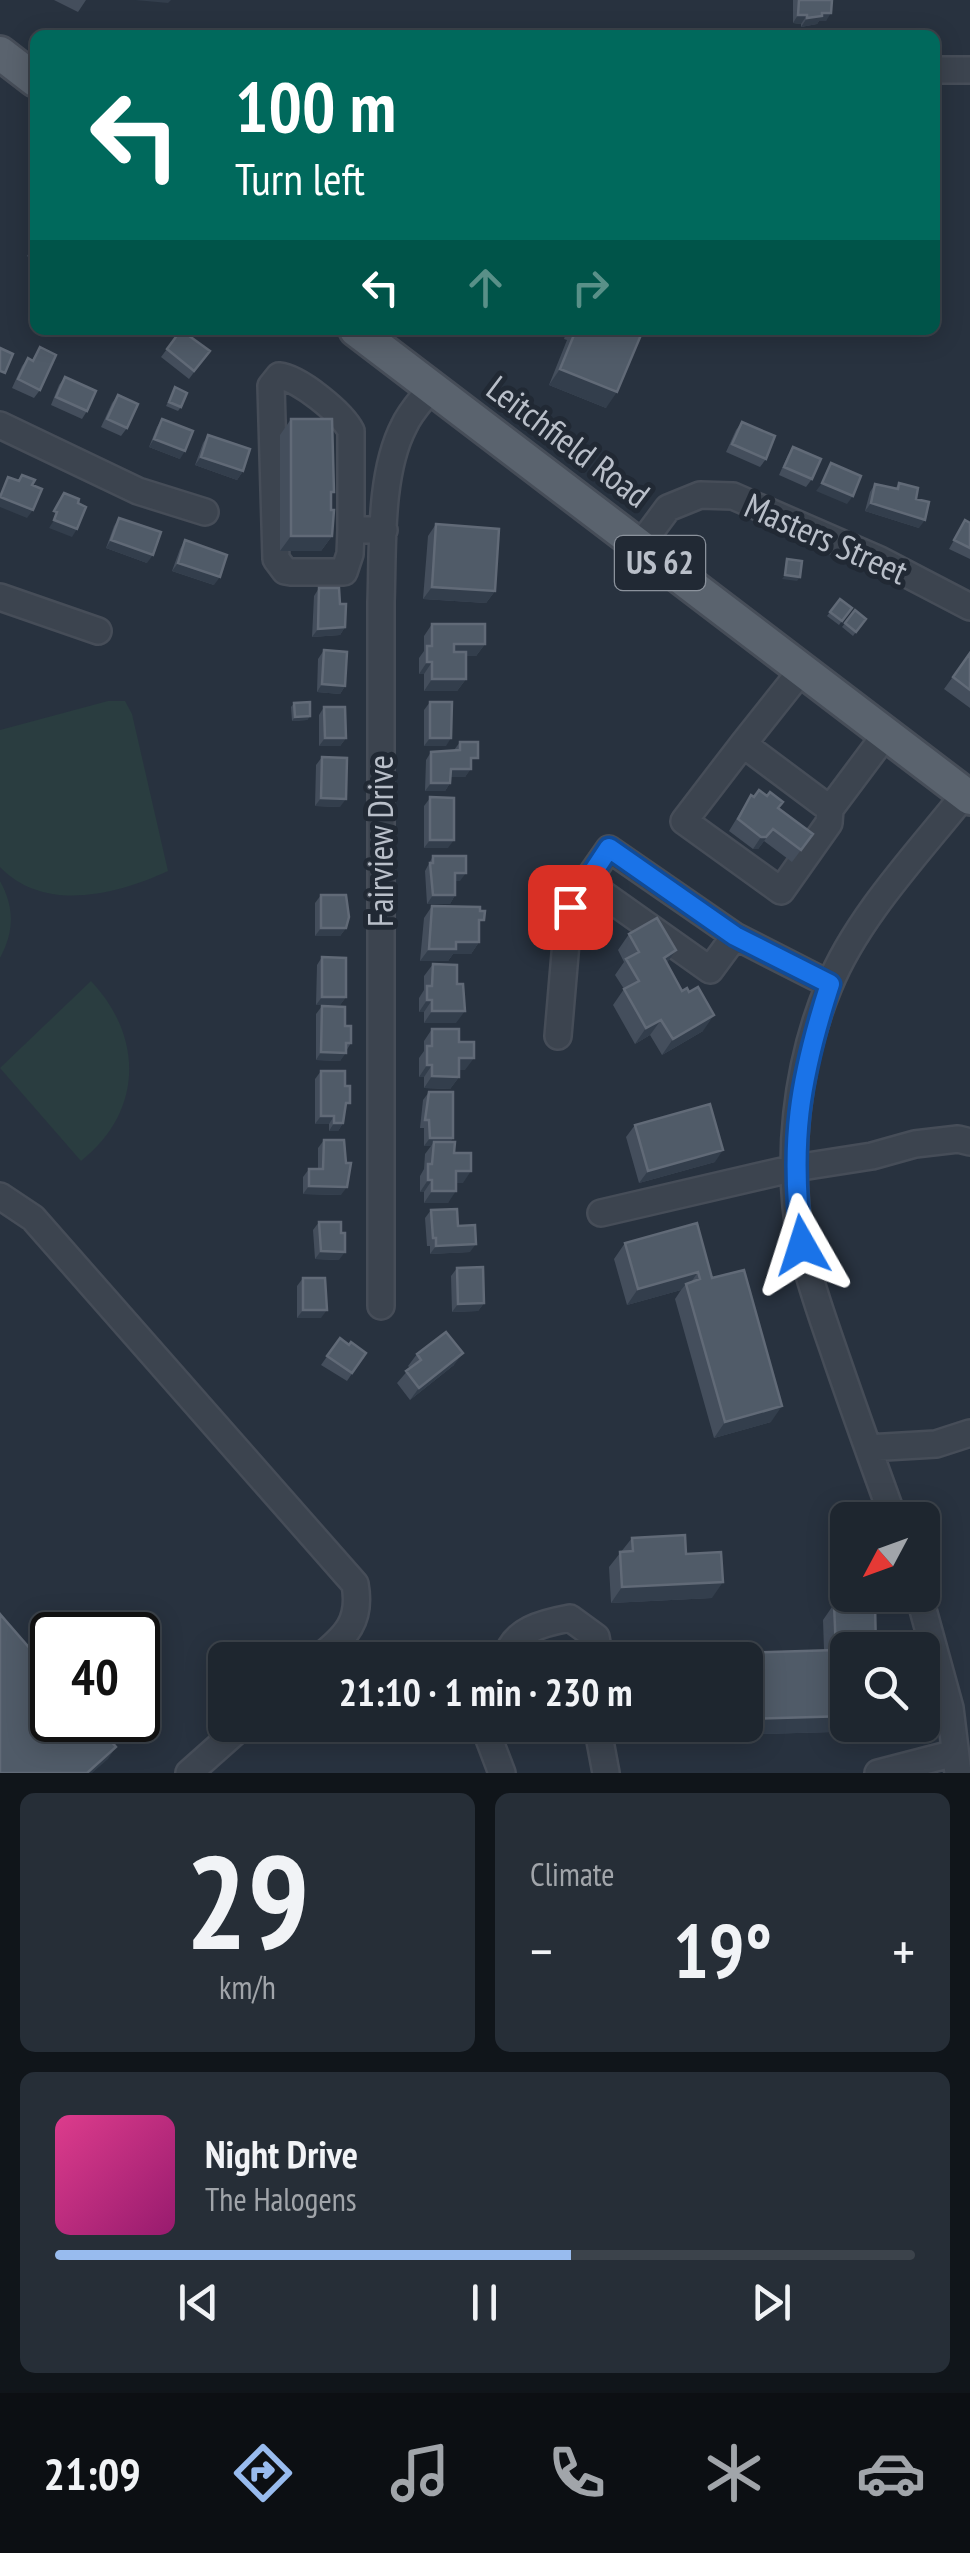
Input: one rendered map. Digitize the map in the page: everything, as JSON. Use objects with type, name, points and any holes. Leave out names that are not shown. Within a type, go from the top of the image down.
[{"type":"main road","points":[[0,54],[30,76]]},
{"type":"main road","name":"Leitchfield Road","points":[[362,335],[967,796]]},
{"type":"street","points":[[940,70],[970,70]]},
{"type":"street","points":[[279,376],[300,383],[351,430],[350,530],[350,554],[344,572],[291,572],[276,559],[272,386],[279,376]]},
{"type":"street","name":"Fairview Drive","points":[[381,1306],[384,530],[397,444],[404,425],[430,388]]},
{"type":"street","points":[[0,425],[138,492],[206,512]]},
{"type":"street","name":"Masters Street","points":[[639,547],[668,508],[700,495],[733,496],[880,560],[970,607]]},
{"type":"street","points":[[350,530],[384,530]]},
{"type":"street","points":[[0,597],[98,631]]},
{"type":"street","points":[[801,671],[684,822],[781,891],[829,823],[830,810],[886,734]]},
{"type":"street","points":[[742,744],[830,810]]},
{"type":"street","points":[[888,1502],[813,1290],[802,1245],[795,1168],[797,1111],[803,1072],[830,984],[856,936],[967,796]]},
{"type":"street","points":[[558,1036],[570,907],[609,848],[735,936],[830,984]]},
{"type":"street","points":[[586,882],[710,970],[735,936]]},
{"type":"street","points":[[602,1213],[915,1144],[958,1139],[970,1142]]},
{"type":"street","points":[[0,1196],[33,1218],[355,1584],[359,1606],[351,1626],[335,1642]]},
{"type":"street","points":[[868,1448],[936,1444],[970,1433]]},
{"type":"street","points":[[878,1773],[956,1763],[950,1708],[924,1612]]},
{"type":"street","points":[[514,1642],[534,1625],[570,1618],[596,1637],[597,1642]]},
{"type":"street","points":[[189,1773],[225,1742]]},
{"type":"street","points":[[491,1742],[502,1773]]},
{"type":"street","points":[[600,1742],[606,1773]]},
{"type":"shaded area","points":[[108,701],[125,701],[132,714],[168,871],[104,892],[59,895],[38,890],[0,867],[0,730]]},
{"type":"shaded area","points":[[0,881],[11,920],[0,958]]},
{"type":"shaded area","points":[[91,981],[121,1026],[129,1074],[116,1120],[81,1161],[0,1068]]},
{"type":"building","points":[[799,0],[832,0],[831,13],[807,18],[798,15]]},
{"type":"building","points":[[177,335],[188,335],[210,351],[194,371],[167,349]]},
{"type":"building","points":[[574,335],[641,335],[617,392],[560,369]]},
{"type":"building","points":[[40,347],[56,355],[40,390],[18,379],[28,358],[33,361]]},
{"type":"building","points":[[0,348],[13,354],[5,373],[0,371]]},
{"type":"building","points":[[65,377],[96,391],[87,411],[56,397]]},
{"type":"building","points":[[175,387],[187,393],[181,407],[169,402]]},
{"type":"building","points":[[118,395],[138,404],[127,428],[107,419]]},
{"type":"building","points":[[162,419],[193,431],[185,451],[154,439]]},
{"type":"building","points":[[291,419],[332,419],[332,536],[291,536]]},
{"type":"building","points":[[742,422],[775,436],[766,459],[732,444]]},
{"type":"building","points":[[208,435],[250,449],[243,471],[201,457]]},
{"type":"building","points":[[793,447],[821,459],[812,479],[784,467]]},
{"type":"building","points":[[831,463],[861,476],[853,496],[822,483]]},
{"type":"building","points":[[22,475],[35,480],[32,485],[42,489],[33,510],[0,497],[8,477],[19,481]]},
{"type":"building","points":[[899,483],[918,488],[916,499],[929,502],[925,520],[871,503],[875,484],[898,489]]},
{"type":"building","points":[[64,493],[86,507],[77,529],[54,520],[54,511]]},
{"type":"building","points":[[119,518],[161,532],[153,555],[111,540]]},
{"type":"building","points":[[965,520],[970,523],[970,548],[954,540]]},
{"type":"building","points":[[436,524],[499,529],[495,591],[432,587]]},
{"type":"building","points":[[185,540],[227,555],[220,577],[178,563]]},
{"type":"building","points":[[787,559],[802,561],[800,577],[785,575]]},
{"type":"building","points":[[319,588],[339,588],[340,604],[346,604],[345,627],[318,629]]},
{"type":"building","points":[[840,599],[852,608],[842,621],[830,612]]},
{"type":"building","points":[[855,610],[866,619],[856,632],[845,623]]},
{"type":"building","points":[[432,624],[485,624],[485,644],[454,644],[454,652],[466,652],[466,679],[432,679],[427,646],[432,646]]},
{"type":"building","points":[[324,650],[347,652],[345,686],[322,684]]},
{"type":"building","points":[[970,653],[970,690],[953,677]]},
{"type":"building","points":[[310,702],[310,716],[295,717],[294,703]]},
{"type":"building","points":[[430,702],[452,702],[451,738],[430,738]]},
{"type":"building","points":[[324,707],[345,707],[346,738],[325,738]]},
{"type":"building","points":[[460,742],[478,742],[478,758],[471,758],[471,769],[451,769],[450,783],[431,783],[431,752],[460,750]]},
{"type":"building","points":[[322,757],[347,758],[346,799],[321,798]]},
{"type":"building","points":[[759,790],[767,796],[770,792],[783,802],[778,808],[813,834],[801,850],[773,829],[761,837],[738,819],[751,795],[754,797]]},
{"type":"building","points":[[430,797],[454,798],[454,840],[430,840]]},
{"type":"building","points":[[433,856],[466,856],[466,873],[455,873],[455,895],[433,895]]},
{"type":"building","points":[[321,895],[346,895],[346,928],[321,928]]},
{"type":"building","points":[[432,906],[480,907],[480,911],[485,911],[484,920],[479,920],[479,942],[456,942],[456,949],[429,949]]},
{"type":"building","points":[[657,918],[676,950],[664,958],[682,991],[698,987],[714,1015],[673,1039],[661,1020],[646,1028],[624,989],[639,981],[626,959],[639,952],[629,934]]},
{"type":"building","points":[[322,957],[346,958],[346,997],[322,997]]},
{"type":"building","points":[[433,964],[457,965],[457,984],[463,984],[465,1011],[432,1011],[427,986],[432,986]]},
{"type":"building","points":[[322,1006],[345,1007],[345,1026],[351,1026],[351,1043],[346,1043],[346,1053],[321,1052]]},
{"type":"building","points":[[432,1029],[459,1029],[459,1042],[474,1042],[474,1058],[459,1058],[459,1077],[432,1076],[432,1065],[427,1065],[427,1046],[432,1046]]},
{"type":"building","points":[[321,1071],[345,1071],[350,1103],[346,1103],[343,1123],[334,1123],[334,1116],[321,1116]]},
{"type":"building","points":[[429,1092],[453,1092],[453,1138],[430,1138],[429,1120],[425,1120]]},
{"type":"building","points":[[710,1104],[723,1150],[648,1171],[635,1125]]},
{"type":"building","points":[[324,1140],[344,1140],[346,1163],[351,1163],[347,1187],[309,1186],[309,1169],[323,1169]]},
{"type":"building","points":[[434,1142],[455,1142],[454,1153],[471,1153],[471,1171],[456,1171],[456,1191],[432,1191],[428,1164],[432,1164]]},
{"type":"building","points":[[457,1209],[458,1226],[475,1225],[476,1244],[436,1246],[431,1210]]},
{"type":"building","points":[[319,1222],[341,1222],[345,1252],[321,1251]]},
{"type":"building","points":[[697,1223],[712,1278],[744,1270],[782,1406],[725,1422],[686,1284],[700,1279],[698,1272],[638,1289],[625,1243]]},
{"type":"building","points":[[483,1267],[484,1303],[458,1304],[457,1268]]},
{"type":"building","points":[[303,1278],[325,1278],[327,1310],[303,1310]]},
{"type":"building","points":[[446,1332],[463,1353],[419,1388],[406,1371],[421,1360],[417,1354]]},
{"type":"building","points":[[340,1338],[366,1353],[352,1373],[327,1356]]},
{"type":"building","points":[[685,1535],[686,1554],[721,1552],[723,1582],[622,1587],[620,1552],[633,1551],[632,1538]]},
{"type":"building","points":[[834,1612],[875,1612],[876,1632],[835,1632]]},
{"type":"building","points":[[0,1614],[30,1649],[30,1742],[112,1742],[116,1747],[87,1773],[0,1773]]},
{"type":"building","points":[[830,1650],[830,1717],[763,1718],[763,1652]]},
{"type":"route","points":[[570,907],[609,848],[735,936],[830,984],[803,1072],[797,1111],[795,1168],[802,1245]]}]
